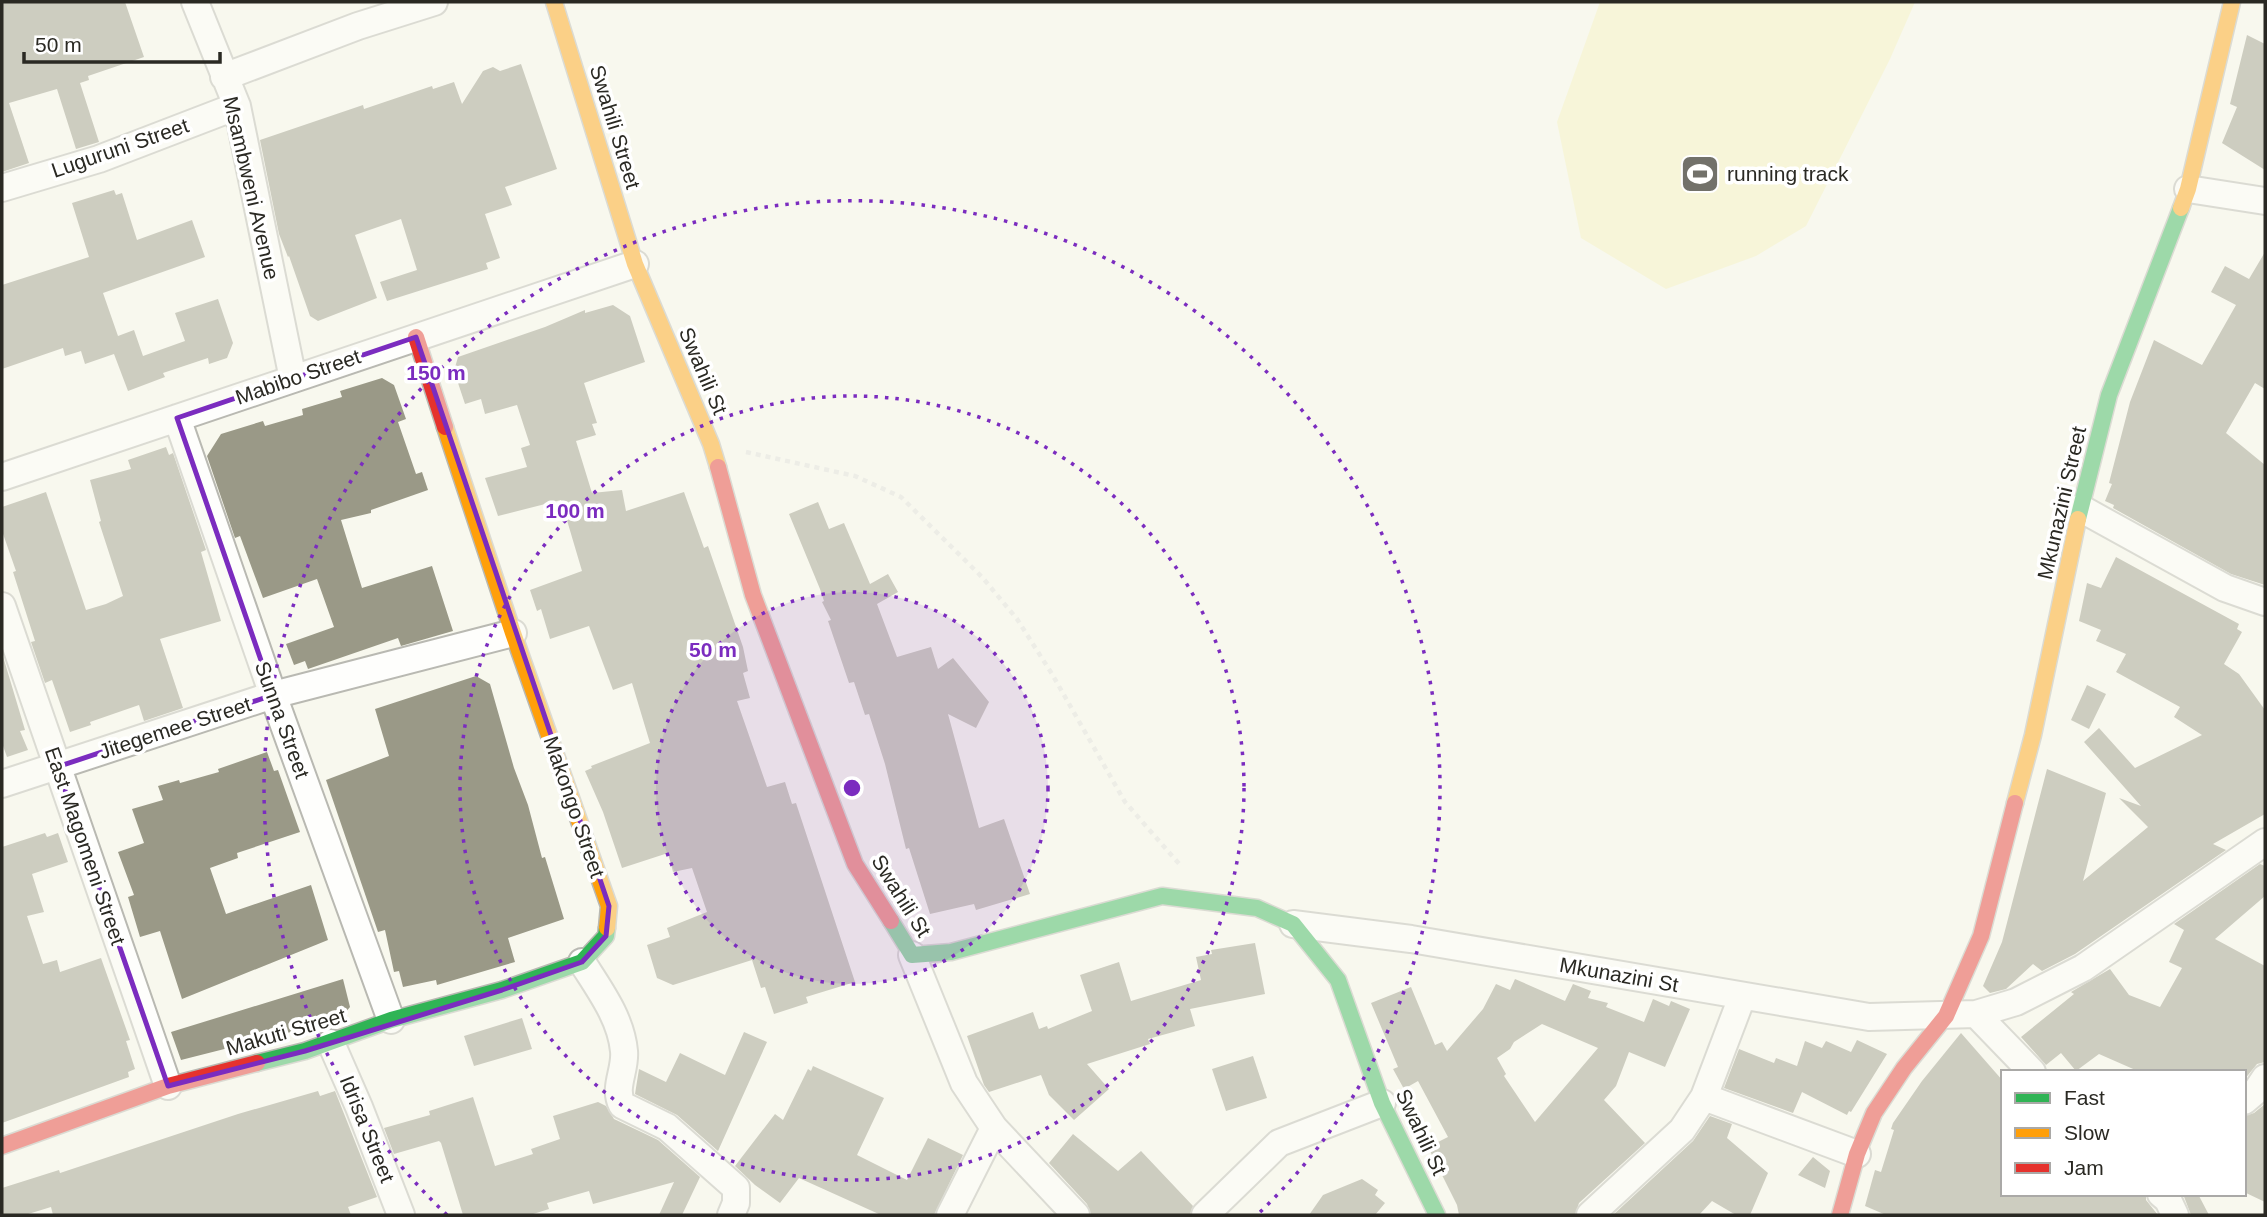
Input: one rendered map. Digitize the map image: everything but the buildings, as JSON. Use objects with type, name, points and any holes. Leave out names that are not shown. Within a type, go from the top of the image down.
[{"type":"street","name":"Msambweni Avenue","points":[[195,2],[237,106],[293,379]]},
{"type":"street","points":[[224,77],[358,26],[434,2]]},
{"type":"street","name":"Swahili Street","points":[[554,2],[635,264]]},
{"type":"street","name":"Mkunazini Street","points":[[1840,1215],[1857,1154],[1874,1113],[1904,1068],[1946,1016],[1982,936],[2033,735],[2080,508],[2109,395],[2188,189],[2232,2]]},
{"type":"street","name":"Luguruni Street","points":[[2,188],[99,159],[237,106]]},
{"type":"street","points":[[2188,189],[2265,201]]},
{"type":"street","name":"Mabibo Street","points":[[2,477],[635,264]]},
{"type":"street","name":"Swahili St","points":[[635,264],[711,444],[753,595],[855,864],[912,955],[951,952],[1162,896],[1257,908],[1293,924],[1338,980],[1382,1103],[1437,1215]]},
{"type":"street","name":"Makongo Street","points":[[416,337],[513,634],[609,906],[606,936],[582,962]]},
{"type":"street","name":"Sunna Street","points":[[177,418],[273,695],[391,1020]]},
{"type":"street","points":[[2080,508],[2225,588],[2265,602]]},
{"type":"street","name":"East Magomeni Street","points":[[2,606],[168,1086]]},
{"type":"street","name":"Jitegemee Street","points":[[2,784],[273,695],[513,634]]},
{"type":"street","name":"Mkunazini St","points":[[1293,924],[1411,939],[1869,1017],[1976,1014],[2016,1003],[2083,968],[2265,842]]},
{"type":"street","points":[[912,955],[964,1083],[993,1128],[1076,1215]]},
{"type":"street","points":[[582,962],[614,1014],[624,1052],[618,1089],[618,1098],[622,1105],[667,1127],[725,1176],[736,1188],[736,1203],[731,1215]]},
{"type":"street","name":"Makuti Street","points":[[2,1146],[168,1086],[331,1043],[391,1020],[502,990],[582,962]]},
{"type":"street","points":[[1590,1215],[1682,1130],[1704,1097],[1742,997]]},
{"type":"street","points":[[1976,1014],[2030,1070]]},
{"type":"street","name":"Idrisa Street","points":[[331,1043],[401,1215]]},
{"type":"street","points":[[2246,1099],[2265,1078]]},
{"type":"street","points":[[1704,1097],[1857,1154]]},
{"type":"street","points":[[1205,1215],[1279,1143],[1382,1103]]},
{"type":"street","points":[[950,1215],[993,1128]]},
{"type":"street","points":[[2163,1196],[2175,1215]]},
{"type":"path","points":[[711,444],[855,476],[901,496],[982,578],[1017,618],[1125,802],[1211,901]]},
{"type":"highlighted area","points":[[416,337],[609,906],[606,936],[582,962],[502,990],[305,1051],[168,1086],[57,767],[273,695],[177,418]]},
{"type":"shaded area","name":"running track","points":[[1600,2],[1915,2],[1890,59],[1806,226],[1756,256],[1666,289],[1581,238],[1557,122]]},
{"type":"traffic: fast","points":[[2078,519],[2109,395],[2181,208]]},
{"type":"traffic: fast","points":[[891,921],[912,955],[951,952],[1162,896],[1257,908],[1293,924],[1338,980],[1382,1103],[1437,1215]]},
{"type":"traffic: fast","points":[[257,1063],[305,1051],[391,1020],[502,990],[582,962],[606,936],[607,928]]},
{"type":"traffic: slow","points":[[554,2],[635,264],[711,444],[718,467]]},
{"type":"traffic: slow","points":[[2181,208],[2188,189],[2232,2]]},
{"type":"traffic: slow","points":[[445,427],[513,633],[609,906],[607,928]]},
{"type":"traffic: slow","points":[[2015,803],[2033,735],[2078,519]]},
{"type":"traffic: jam","points":[[416,337],[445,427]]},
{"type":"traffic: jam","points":[[718,467],[753,595],[855,864],[891,921]]},
{"type":"traffic: jam","points":[[1840,1215],[1857,1154],[1874,1113],[1904,1068],[1946,1016],[1981,936],[2015,803]]},
{"type":"traffic: jam","points":[[2,1146],[168,1086],[257,1063]]},
{"type":"place","name":"running track","points":[[1700,174]]}]
